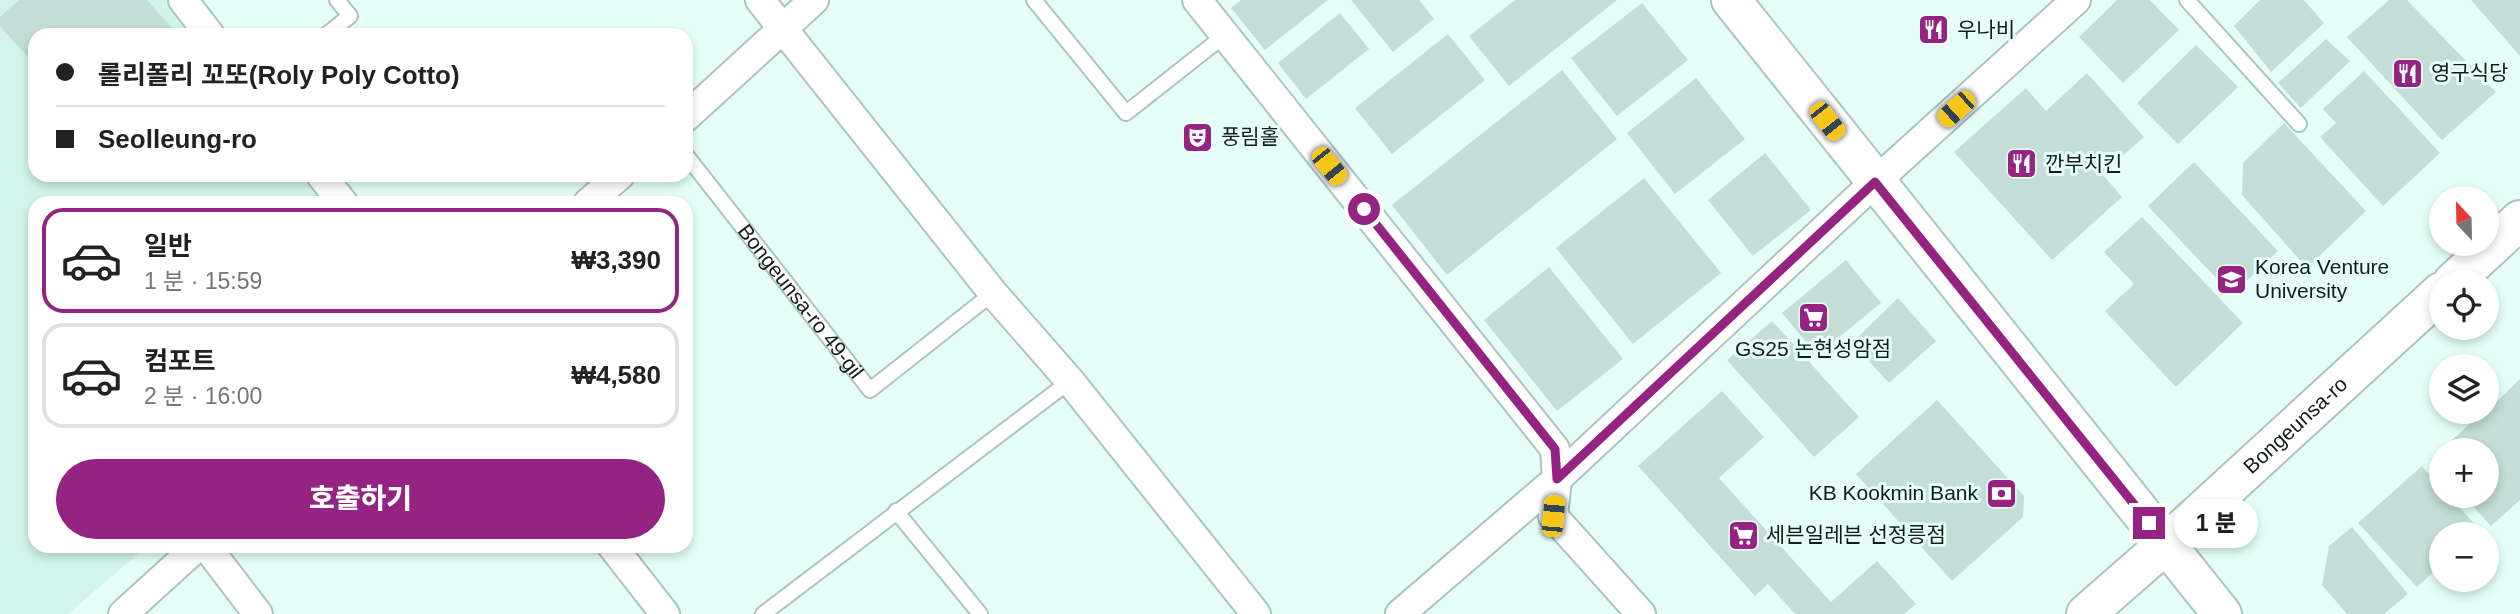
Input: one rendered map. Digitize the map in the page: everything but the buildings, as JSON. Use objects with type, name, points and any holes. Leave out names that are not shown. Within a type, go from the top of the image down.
[{"type":"main road","points":[[1731,0],[2222,614]]},
{"type":"main road","points":[[2466,270],[2520,220]]},
{"type":"main road","name":"Bongeunsa-ro","points":[[2086,614],[2429,303]]},
{"type":"street","points":[[183,0],[205,28]]},
{"type":"street","points":[[760,0],[993,293],[1070,381],[1256,614]]},
{"type":"street","points":[[693,111],[814,0]]},
{"type":"street","points":[[1197,0],[1555,449],[1557,479],[1553,516],[1641,614]]},
{"type":"street","points":[[1400,614],[1557,479],[1875,182],[2076,0]]},
{"type":"street","points":[[326,182],[338,196]]},
{"type":"street","points":[[596,196],[612,182]]},
{"type":"street","points":[[123,614],[190,553]]},
{"type":"street","points":[[211,553],[258,614]]},
{"type":"street","points":[[617,553],[665,614]]},
{"type":"lane","points":[[335,28],[350,16],[337,0]]},
{"type":"lane","points":[[1034,0],[1126,113],[1225,35]]},
{"type":"lane","points":[[2187,0],[2300,124]]},
{"type":"lane","name":"Bongeunsa-ro 49-gil","points":[[693,164],[870,390],[993,293]]},
{"type":"lane","points":[[763,614],[1070,381]]},
{"type":"lane","points":[[896,511],[980,614]]},
{"type":"shaded area","points":[[0,0],[172,0],[194,28],[28,28],[28,182],[312,182],[322,196],[28,196],[28,553],[139,553],[68,614],[0,614]]},
{"type":"place","name":"우나비","points":[[1934,30]]},
{"type":"place","name":"영구식당","points":[[2408,73]]},
{"type":"place","name":"풍림홀","points":[[1198,137]]},
{"type":"place","name":"깐부치킨","points":[[2022,164]]},
{"type":"place","name":"Korea Venture University","points":[[2232,279]]},
{"type":"place","name":"GS25 논현성암점","points":[[1813,317]]},
{"type":"place","name":"KB Kookmin Bank","points":[[2001,493]]},
{"type":"place","name":"세븐일레븐 선정릉점","points":[[1743,535]]},
{"type":"route","points":[[1364,209],[1555,449],[1557,479],[1875,182],[2149,523]]}]
